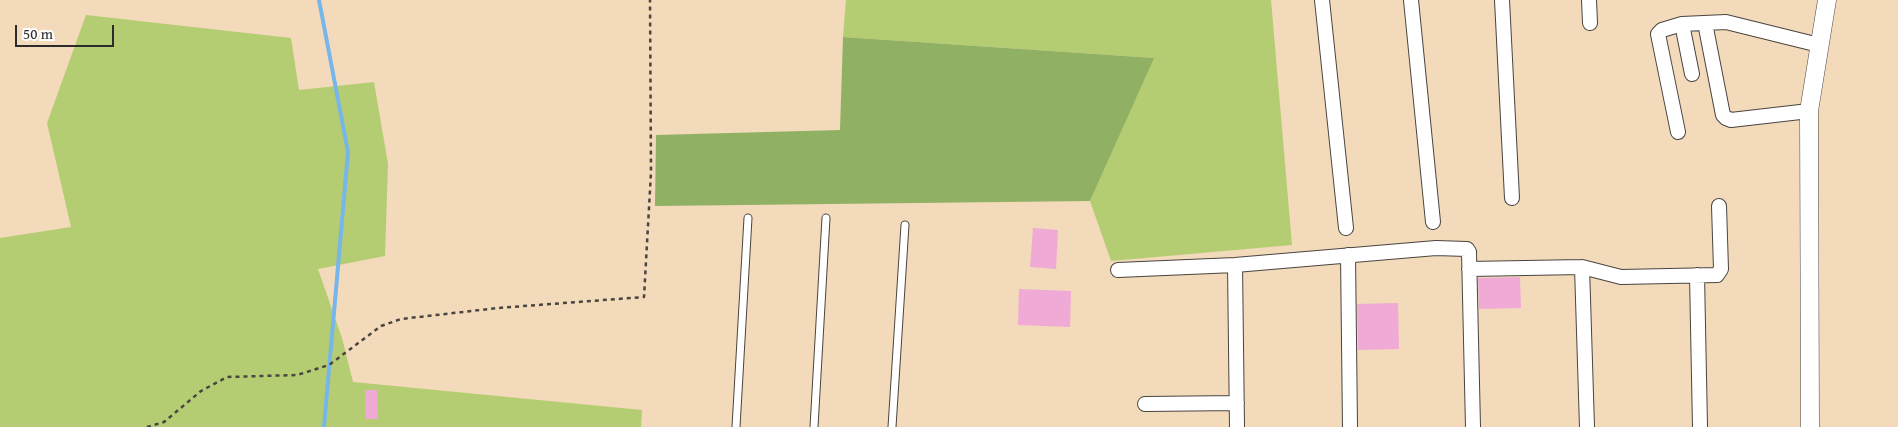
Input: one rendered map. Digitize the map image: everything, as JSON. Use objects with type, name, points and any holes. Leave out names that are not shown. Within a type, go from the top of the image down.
[{"type":"street","points":[[1322,0],[1346,228]]},
{"type":"street","points":[[1411,0],[1433,222]]},
{"type":"street","points":[[1502,0],[1512,198]]},
{"type":"street","points":[[1589,0],[1590,23]]},
{"type":"street","points":[[1810,427],[1809,111],[1827,0]]},
{"type":"street","points":[[1678,132],[1658,34],[1662,30],[1682,24],[1726,22],[1819,45]]},
{"type":"street","points":[[1706,23],[1723,115],[1726,118],[1731,120],[1809,111]]},
{"type":"street","points":[[1682,24],[1692,74]]},
{"type":"street","points":[[1469,269],[1582,268],[1621,277],[1717,275],[1720,273],[1719,206]]},
{"type":"street","points":[[1118,270],[1235,265],[1463,247],[1470,252],[1473,427]]},
{"type":"street","points":[[1348,255],[1350,427]]},
{"type":"street","points":[[1235,265],[1237,427]]},
{"type":"street","points":[[1582,268],[1586,427]]},
{"type":"street","points":[[1698,275],[1700,427]]},
{"type":"street","points":[[1145,404],[1237,403]]},
{"type":"lane","points":[[736,427],[748,218]]},
{"type":"lane","points":[[814,427],[826,218]]},
{"type":"lane","points":[[892,427],[904,225]]},
{"type":"path","points":[[147,427],[164,422],[201,391],[227,377],[297,375],[329,365],[381,326],[401,319],[498,308],[644,297],[651,172],[650,0]]},
{"type":"green space","points":[[846,0],[1271,0],[1292,245],[1111,261],[1090,201],[1153,58],[843,37]]},
{"type":"green space","points":[[86,15],[291,38],[299,90],[374,82],[388,164],[385,256],[318,269],[342,338],[353,382],[642,410],[641,427],[0,427],[0,238],[71,227],[47,123]]},
{"type":"green space","points":[[843,37],[1154,58],[1090,201],[655,206],[656,135],[840,130]]},
{"type":"building","points":[[1033,228],[1058,230],[1056,269],[1030,267]]},
{"type":"building","points":[[1520,277],[1521,308],[1479,309],[1478,278]]},
{"type":"building","points":[[1019,289],[1071,291],[1070,327],[1018,325]]},
{"type":"building","points":[[1398,303],[1399,349],[1358,350],[1357,304]]},
{"type":"building","points":[[365,390],[377,390],[378,419],[366,419]]},
{"type":"waterway","points":[[319,0],[348,152],[324,427]]}]
